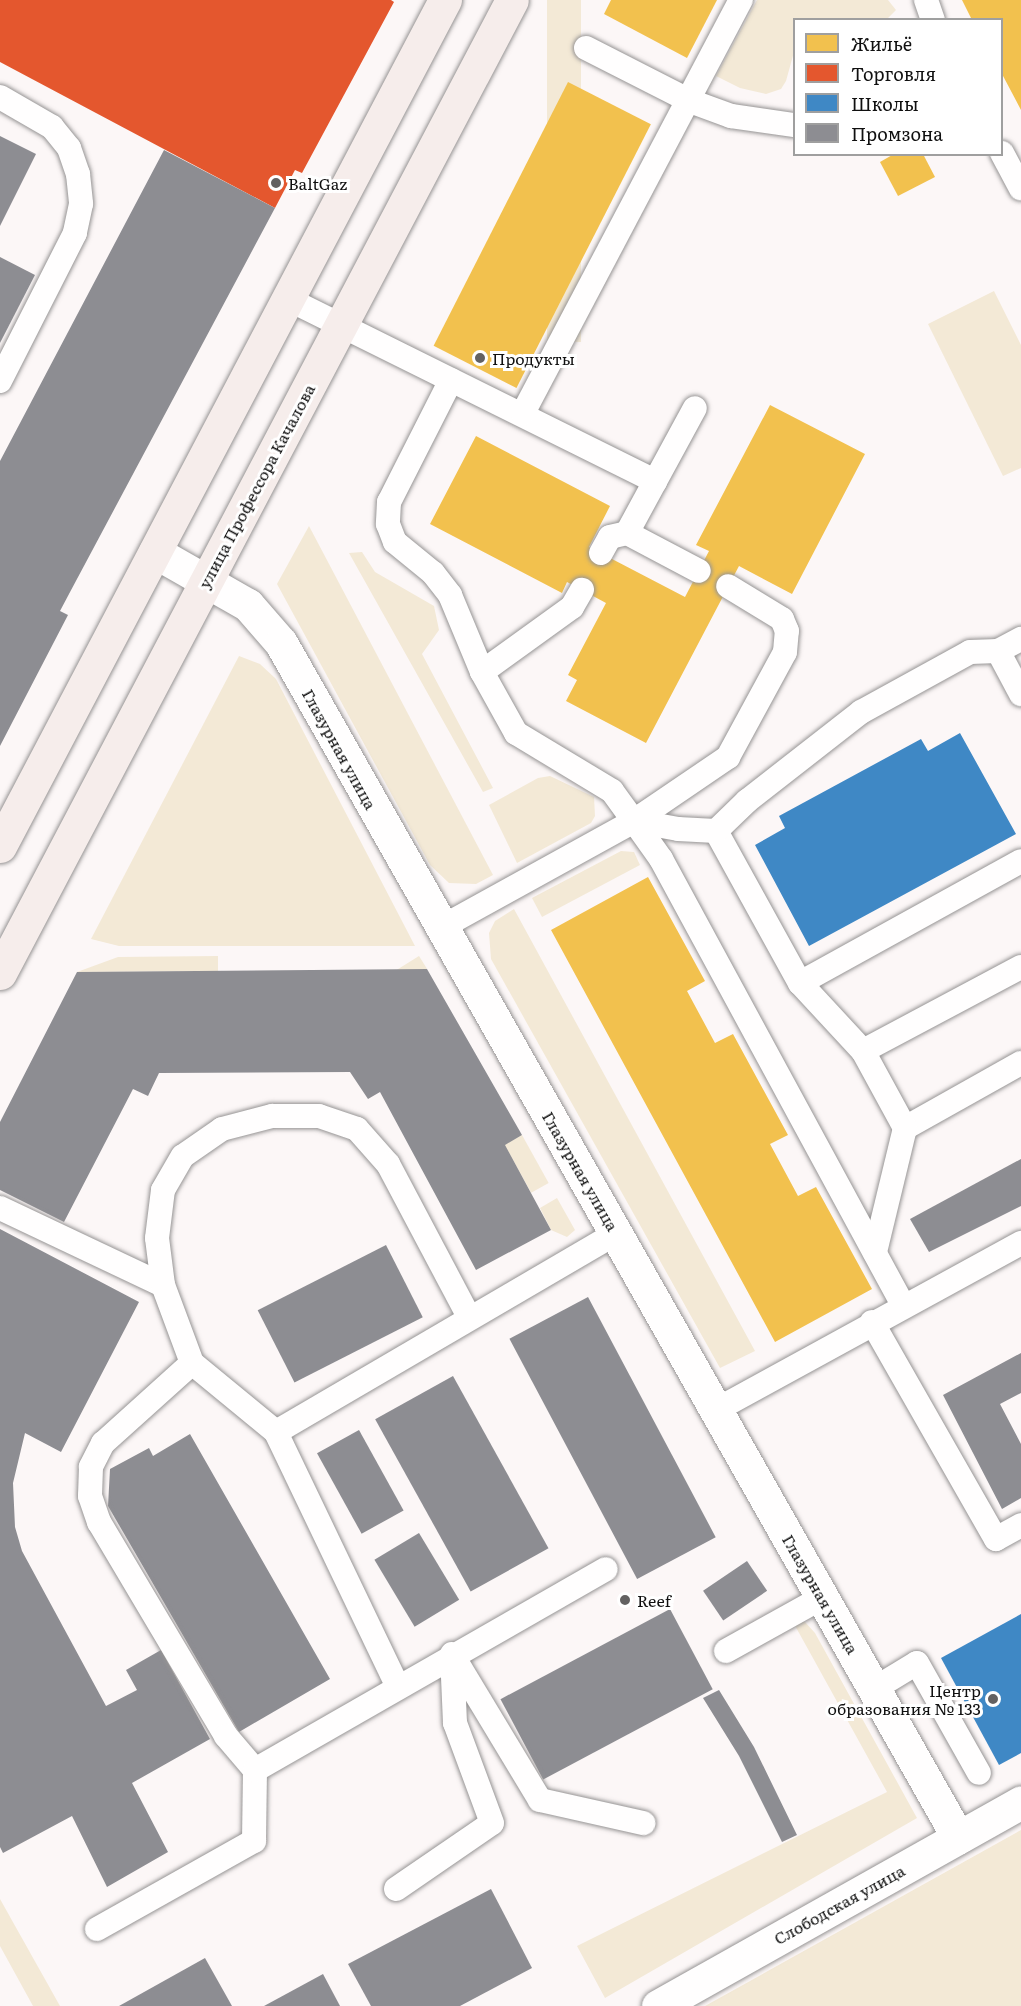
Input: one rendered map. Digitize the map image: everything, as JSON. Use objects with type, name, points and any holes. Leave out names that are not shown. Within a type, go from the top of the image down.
[{"type":"main road","points":[[0,846],[445,0]]},
{"type":"main road","name":"улица Профессора Качалова","points":[[0,973],[512,0]]},
{"type":"street","name":"Глазурная улица","points":[[155,552],[207,579],[248,605],[281,643],[958,1837]]},
{"type":"street","name":"Слободская улица","points":[[658,2006],[1021,1802]]},
{"type":"lane","points":[[523,413],[741,0]]},
{"type":"lane","points":[[926,0],[932,18]]},
{"type":"lane","points":[[586,48],[690,100],[731,116],[793,125]]},
{"type":"lane","points":[[0,97],[52,127],[69,148],[78,174],[81,204],[75,233],[0,381]]},
{"type":"lane","points":[[1003,155],[1021,188]]},
{"type":"lane","points":[[288,299],[341,327],[523,413],[656,481]]},
{"type":"lane","points":[[451,380],[389,502],[388,524],[395,542],[433,573],[450,595],[482,672],[516,734],[612,791],[661,859],[903,1305]]},
{"type":"lane","points":[[627,533],[695,408]]},
{"type":"lane","points":[[602,553],[610,537],[627,533],[699,571]]},
{"type":"lane","points":[[442,927],[634,821],[728,757],[785,652],[787,631],[782,619],[728,586]]},
{"type":"lane","points":[[482,672],[572,607],[582,590]]},
{"type":"lane","points":[[634,821],[678,829],[716,831],[747,801],[861,712],[970,652],[998,651],[1021,639]]},
{"type":"lane","points":[[998,651],[1021,694]]},
{"type":"lane","points":[[716,831],[800,983],[863,1051],[905,1128],[875,1252]]},
{"type":"lane","points":[[800,983],[1021,861]]},
{"type":"lane","points":[[863,1051],[1021,966]]},
{"type":"lane","points":[[905,1128],[1021,1063]]},
{"type":"lane","points":[[397,1685],[276,1432],[192,1363],[163,1285],[157,1238],[163,1190],[183,1156],[222,1130],[272,1116],[319,1116],[357,1130],[388,1164],[469,1317]]},
{"type":"lane","points":[[0,1208],[163,1285]]},
{"type":"lane","points":[[276,1432],[616,1233]]},
{"type":"lane","points":[[716,1410],[903,1305],[1021,1243]]},
{"type":"lane","points":[[872,1322],[996,1539],[1021,1526]]},
{"type":"lane","points":[[97,1929],[254,1841],[255,1770],[226,1736],[99,1522],[90,1496],[91,1467],[103,1443],[192,1363]]},
{"type":"lane","points":[[255,1770],[397,1685],[606,1569]]},
{"type":"lane","points":[[726,1651],[823,1597]]},
{"type":"lane","points":[[452,1654],[540,1800],[643,1823]]},
{"type":"lane","points":[[396,1889],[492,1823],[455,1723],[452,1654]]},
{"type":"lane","points":[[874,1689],[917,1663],[979,1773]]},
{"type":"shaded area","points":[[547,0],[581,0],[581,342],[547,342]]},
{"type":"shaded area","points":[[757,0],[888,0],[896,10],[888,18],[793,18],[793,56],[786,81],[781,89],[766,94],[740,88],[716,76]]},
{"type":"shaded area","points":[[994,291],[1021,345],[1021,468],[1003,476],[928,324]]},
{"type":"shaded area","points":[[309,526],[493,875],[476,884],[449,883],[430,865],[277,584]]},
{"type":"shaded area","points":[[362,552],[375,572],[434,606],[439,630],[422,654],[493,788],[483,792],[349,553]]},
{"type":"shaded area","points":[[239,656],[260,664],[276,679],[415,946],[119,946],[91,939]]},
{"type":"shaded area","points":[[550,776],[594,797],[595,816],[591,823],[517,863],[489,805],[538,778]]},
{"type":"shaded area","points":[[621,851],[634,852],[640,865],[542,917],[532,898]]},
{"type":"shaded area","points":[[514,909],[755,1351],[720,1368],[491,959],[489,933],[495,921]]},
{"type":"shaded area","points":[[218,956],[218,971],[77,972],[118,957]]},
{"type":"shaded area","points":[[419,956],[427,969],[300,1048],[292,1035]]},
{"type":"shaded area","points":[[522,1135],[549,1183],[531,1193],[505,1145]]},
{"type":"shaded area","points":[[557,1198],[575,1230],[567,1237],[551,1230],[540,1208]]},
{"type":"shaded area","points":[[793,1622],[805,1622],[815,1633],[917,1818],[605,1998],[577,1946],[887,1792]]},
{"type":"shaded area","points":[[1021,1830],[1021,2006],[705,2006]]},
{"type":"shaded area","points":[[0,1899],[60,2006],[33,2006],[0,1946]]},
{"type":"building: Жильё","points":[[611,0],[717,0],[687,58],[604,14]]},
{"type":"building: Жильё","points":[[962,0],[1021,0],[1021,110],[1003,76],[1003,18],[971,18]]},
{"type":"building: Жильё","points":[[568,82],[651,124],[516,388],[434,346]]},
{"type":"building: Жильё","points":[[890,156],[924,156],[935,177],[898,196],[880,162]]},
{"type":"building: Жильё","points":[[770,405],[865,454],[792,594],[739,566],[646,743],[566,701],[577,680],[568,675],[606,603],[567,582],[562,593],[430,524],[476,436],[610,506],[589,547],[685,597],[709,551],[696,545]]},
{"type":"building: Жильё","points":[[648,877],[705,981],[687,991],[715,1043],[733,1034],[788,1135],[770,1144],[798,1196],[816,1187],[872,1289],[775,1342],[551,930]]},
{"type":"building: Торговля","points":[[0,0],[391,0],[394,2],[302,173],[295,170],[275,208],[0,62]]},
{"type":"building: Школы","points":[[960,733],[1016,834],[809,946],[755,845],[785,828],[779,816],[921,739],[928,751]]},
{"type":"building: Школы","name":"Центр образования № 133","points":[[1021,1614],[1021,1753],[999,1765],[941,1658]]},
{"type":"building: Промзона","points":[[0,136],[36,154],[0,226]]},
{"type":"building: Промзона","points":[[164,150],[275,208],[60,611],[68,615],[0,746],[0,461]]},
{"type":"building: Промзона","points":[[0,257],[35,275],[0,343]]},
{"type":"building: Промзона","points":[[427,969],[522,1135],[505,1145],[551,1230],[476,1270],[380,1092],[368,1099],[350,1072],[159,1073],[148,1096],[133,1089],[64,1222],[0,1190],[0,1122],[77,972]]},
{"type":"building: Промзона","points":[[1021,1159],[1021,1206],[929,1252],[910,1219]]},
{"type":"building: Промзона","points":[[0,1229],[139,1302],[61,1452],[25,1433],[13,1483],[15,1527],[22,1551],[106,1706],[137,1690],[126,1670],[161,1650],[210,1739],[132,1783],[168,1852],[107,1887],[72,1816],[3,1853],[0,1847]]},
{"type":"building: Промзона","points":[[386,1245],[423,1317],[294,1383],[258,1310]]},
{"type":"building: Промзона","points":[[588,1297],[716,1537],[637,1579],[509,1339]]},
{"type":"building: Промзона","points":[[1021,1353],[1021,1393],[1000,1404],[1021,1444],[1021,1498],[1002,1509],[943,1395]]},
{"type":"building: Промзона","points":[[453,1376],[549,1548],[471,1591],[375,1419]]},
{"type":"building: Промзона","points":[[359,1430],[404,1510],[362,1534],[317,1453]]},
{"type":"building: Промзона","points":[[190,1434],[330,1679],[239,1732],[108,1506],[110,1469],[149,1448],[153,1456]]},
{"type":"building: Промзона","points":[[419,1533],[459,1600],[415,1627],[374,1560]]},
{"type":"building: Промзона","points":[[747,1561],[767,1591],[723,1620],[703,1591]]},
{"type":"building: Промзона","points":[[670,1609],[713,1689],[543,1779],[500,1699]]},
{"type":"building: Промзона","points":[[719,1690],[754,1747],[797,1835],[782,1842],[739,1756],[703,1698]]},
{"type":"building: Промзона","points":[[491,1889],[532,1968],[460,2006],[371,2006],[348,1964]]},
{"type":"building: Промзона","points":[[205,1958],[232,2006],[119,2006]]},
{"type":"building: Промзона","points":[[323,1974],[340,2006],[264,2006]]},
{"type":"place","name":"BaltGaz","points":[[276,183]]},
{"type":"place","name":"Продукты","points":[[480,358]]},
{"type":"place","name":"Reef","points":[[625,1600]]},
{"type":"place","name":"Центр образования № 133","points":[[993,1699]]}]
